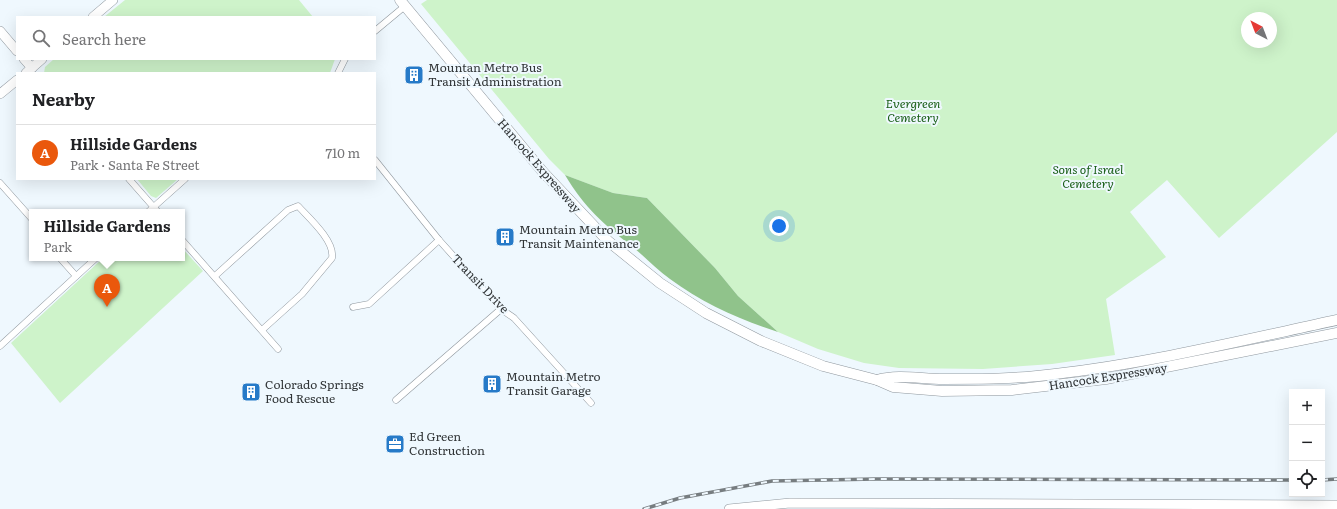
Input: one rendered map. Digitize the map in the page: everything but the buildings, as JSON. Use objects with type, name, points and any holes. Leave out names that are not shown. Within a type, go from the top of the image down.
[{"type":"main road","name":"Hancock Expressway","points":[[403,3],[564,196],[608,241],[660,283],[706,313],[761,341],[823,366],[877,380],[893,387],[942,391],[1012,390],[1106,380],[1337,333]]},
{"type":"main road","name":"Hancock Expressway","points":[[877,380],[891,376],[942,379],[1012,378],[1055,374],[1161,357],[1337,320]]},
{"type":"street","points":[[94,16],[113,0]]},
{"type":"street","points":[[376,30],[403,3]]},
{"type":"street","points":[[0,31],[16,50]]},
{"type":"street","points":[[25,60],[31,71],[41,60]]},
{"type":"street","points":[[338,72],[344,60]]},
{"type":"street","points":[[0,94],[16,81]]},
{"type":"street","name":"Transit Drive","points":[[376,161],[439,240],[501,308],[514,318],[591,403]]},
{"type":"street","points":[[130,180],[155,209]]},
{"type":"street","points":[[157,209],[184,180]]},
{"type":"street","points":[[0,183],[29,216]]},
{"type":"street","points":[[214,276],[288,210],[298,206],[328,240],[333,251],[332,258],[302,294],[262,330]]},
{"type":"street","points":[[353,308],[369,304],[439,240]]},
{"type":"street","points":[[185,243],[278,349]]},
{"type":"street","points":[[63,261],[76,276]]},
{"type":"street","points":[[0,344],[93,261]]},
{"type":"street","points":[[396,400],[501,308]]},
{"type":"street","points":[[729,509],[805,502],[1337,505]]},
{"type":"green space","points":[[125,0],[299,0],[312,16],[105,16]]},
{"type":"green space","points":[[427,0],[1337,0],[1337,132],[1219,238],[1167,180],[1130,212],[1166,257],[1106,299],[1115,355],[1052,364],[983,369],[899,368],[864,363],[818,349],[778,332],[738,296],[715,268],[647,198],[613,193],[565,175],[549,159],[421,4]]},
{"type":"green space","points":[[53,60],[335,60],[330,72],[44,72],[45,67]]},
{"type":"green space","points":[[565,175],[613,193],[647,198],[715,268],[738,296],[778,332],[722,310],[682,288],[656,268],[595,215],[572,187]]},
{"type":"green space","points":[[138,180],[177,180],[156,198],[151,196]]},
{"type":"green space","points":[[185,251],[203,271],[60,403],[11,343],[100,261],[185,261]]},
{"type":"railway","points":[[644,509],[680,498],[772,481],[876,479],[1289,480]]},
{"type":"railway","points":[[1325,480],[1337,479]]},
{"type":"place","name":"Mountan Metro Bus Transit Administration","points":[[414,75]]},
{"type":"place","name":"Mountain Metro Bus Transit Maintenance","points":[[505,237]]},
{"type":"place","name":"Hillside Gardens","points":[[107,307]]},
{"type":"place","name":"Mountain Metro Transit Garage","points":[[492,384]]},
{"type":"place","name":"Colorado Springs Food Rescue","points":[[251,392]]},
{"type":"place","name":"Ed Green Construction","points":[[395,444]]},
{"type":"park label","name":"Evergreen Cemetery","points":[[913,111]]},
{"type":"park label","name":"Sons of Israel Cemetery","points":[[1088,177]]}]
